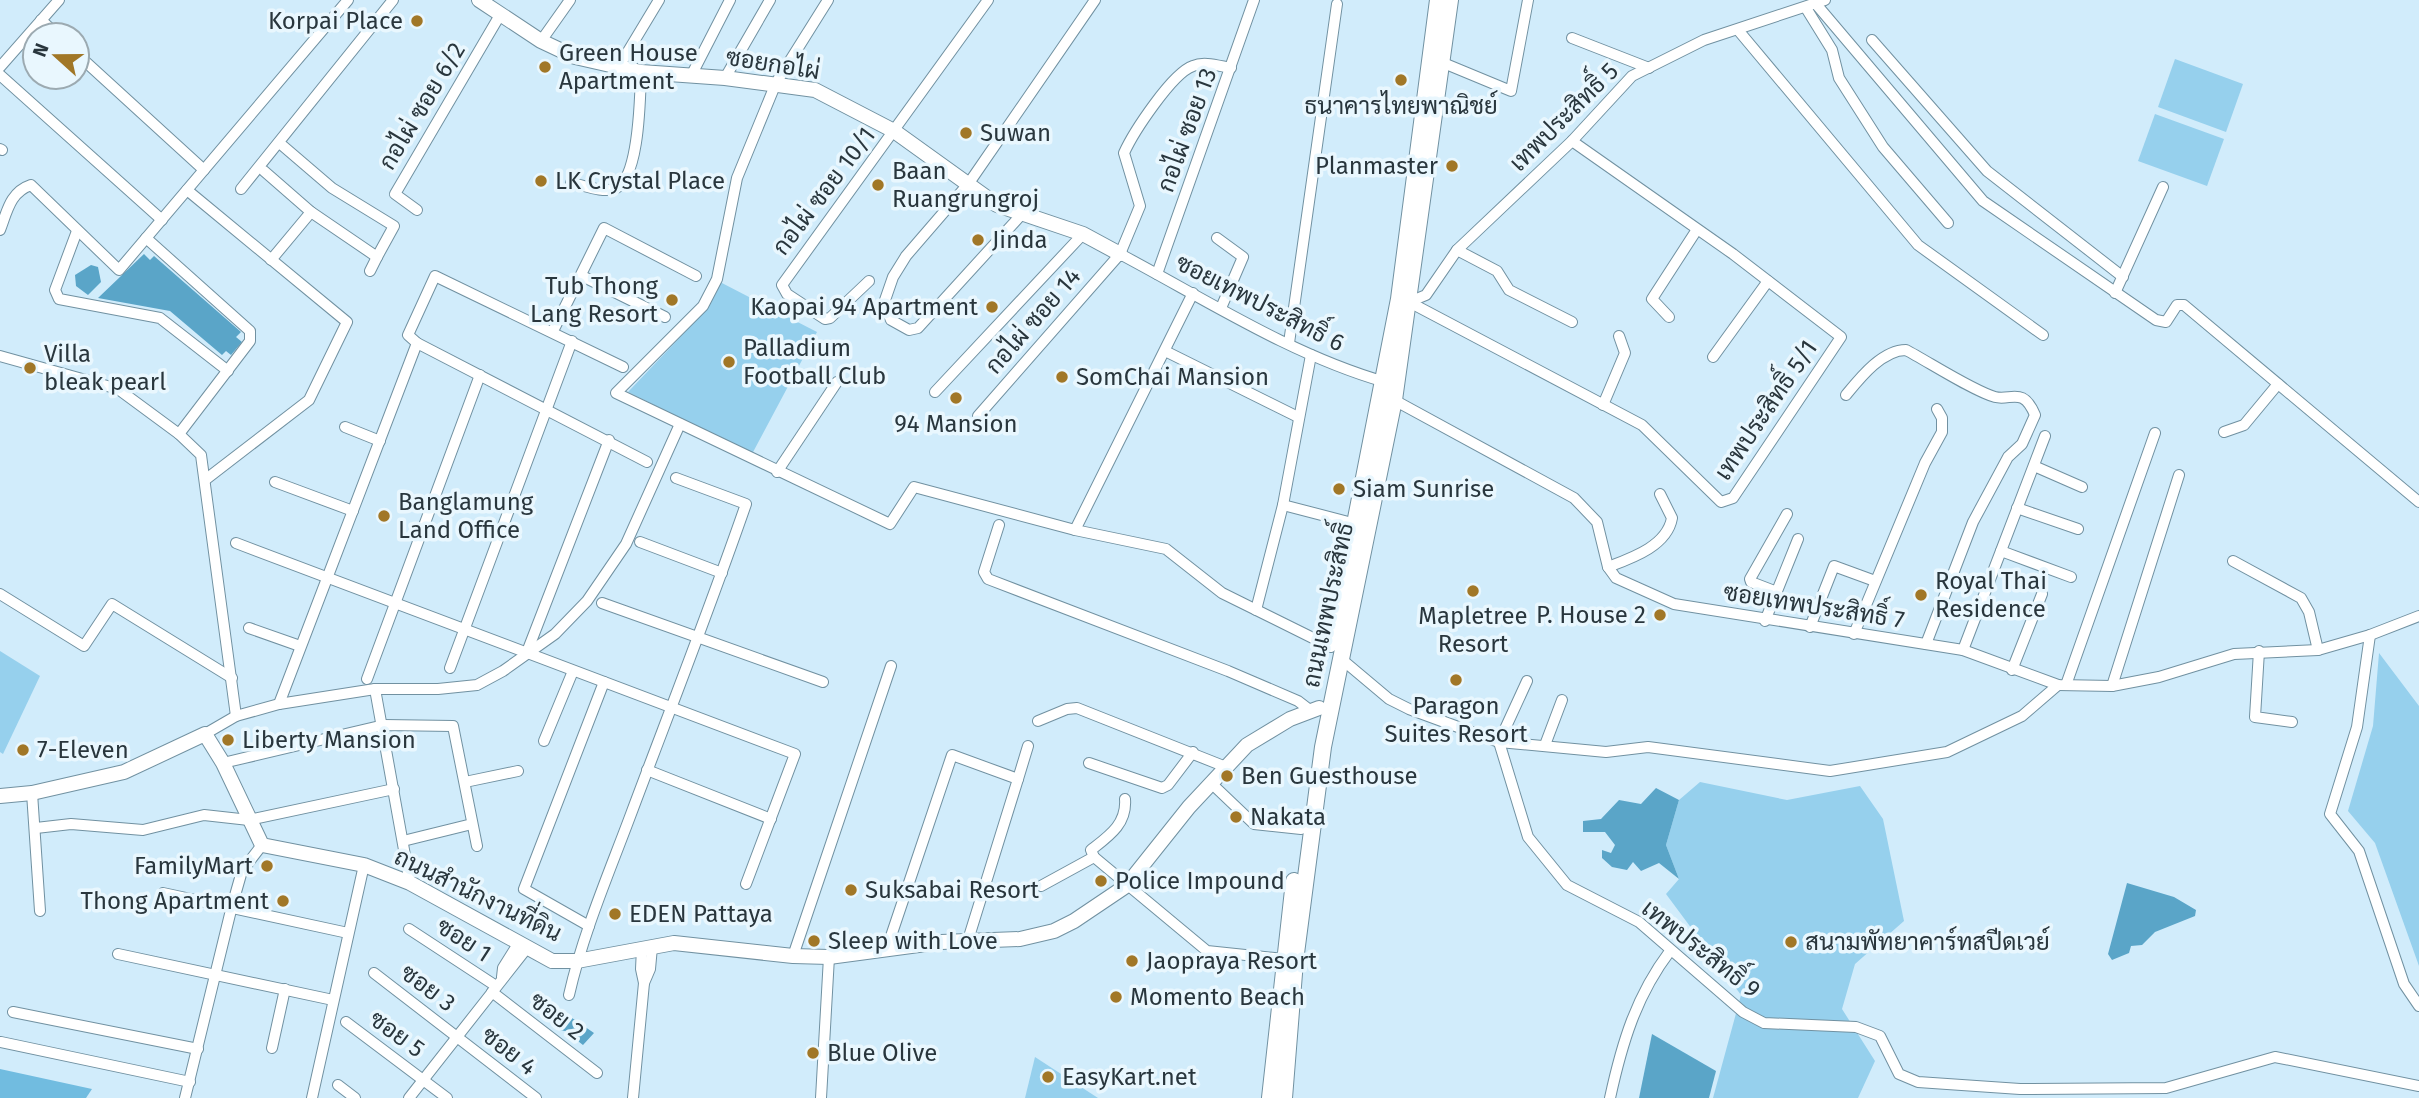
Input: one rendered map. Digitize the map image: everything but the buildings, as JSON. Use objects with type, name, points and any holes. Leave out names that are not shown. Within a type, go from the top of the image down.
[{"type":"main road","name":"ถนนเทพประสิทธิ์","points":[[1335,652],[1356,524],[1385,383],[1438,0]]},
{"type":"main road","name":"ถนนเทพประสิทธิ์","points":[[1270,1098],[1284,960],[1320,709],[1394,400],[1450,0]]},
{"type":"main road","points":[[1385,383],[1394,400]]},
{"type":"main road","name":"ถนนเทพประสิทธิ์","points":[[1284,1098],[1320,709]]},
{"type":"street","points":[[0,67],[59,0]]},
{"type":"street","points":[[0,230],[13,197],[20,188],[31,185],[119,270],[348,0]]},
{"type":"street","points":[[241,189],[393,0]]},
{"type":"street","name":"ซอยกอไผ่","points":[[479,0],[541,41],[575,57],[641,72],[776,83],[815,90],[894,131],[997,205],[1083,234],[1120,254]]},
{"type":"street","points":[[541,41],[570,0]]},
{"type":"street","points":[[618,68],[659,0]]},
{"type":"street","points":[[691,76],[730,0]]},
{"type":"street","points":[[724,78],[770,0]]},
{"type":"street","points":[[828,0],[776,83],[737,178],[717,279],[704,306],[616,393],[890,524],[914,487],[1075,530],[1166,549],[1222,593],[1335,652],[1399,704],[1499,742],[1606,752],[1648,747],[1830,771],[1947,752],[2022,716],[2062,685],[2155,433]]},
{"type":"street","points":[[894,131],[988,0]]},
{"type":"street","points":[[1022,214],[918,328],[909,330],[891,320],[884,303],[887,291],[906,256],[969,183],[1095,0]]},
{"type":"street","name":"กอไผ่ ซอย 13","points":[[1157,274],[1254,0]]},
{"type":"street","points":[[1441,62],[1511,91],[1528,0]]},
{"type":"street","points":[[1289,344],[1337,4]]},
{"type":"street","points":[[1816,4],[1839,78],[1883,146],[1948,223]]},
{"type":"street","points":[[1816,4],[1983,201],[2115,293],[2162,322],[2169,320],[2177,305],[2185,305],[2419,502]]},
{"type":"street","name":"เทพประสิทธิ์ 5","points":[[1409,302],[1426,295],[1457,250],[1572,141],[1632,76],[1704,40],[1816,4]]},
{"type":"street","name":"กอไผ่ ซอย 6/2","points":[[417,210],[395,194],[500,15]]},
{"type":"street","points":[[1738,30],[1917,245],[2043,335]]},
{"type":"street","points":[[1572,38],[1649,68]]},
{"type":"street","points":[[1872,40],[1987,172],[2123,277]]},
{"type":"street","name":"กอไผ่ ซอย 14","points":[[978,416],[1120,254],[1140,206],[1126,160],[1127,148],[1141,125],[1188,68],[1202,63],[1231,68]]},
{"type":"street","points":[[91,67],[204,170]]},
{"type":"street","points":[[571,183],[608,190],[616,189],[624,182],[638,128],[641,72]]},
{"type":"street","points":[[0,75],[162,220]]},
{"type":"street","name":"กอไผ่ ซอย 10/1","points":[[869,281],[830,318],[825,319],[788,294],[782,285],[894,131]]},
{"type":"street","name":"เทพประสิทธิ์ 5/1","points":[[1409,302],[1642,425],[1721,502],[1733,498],[1841,337],[1768,281],[1572,141]]},
{"type":"street","points":[[283,146],[332,188],[394,226],[370,271]]},
{"type":"street","points":[[264,172],[311,212],[377,257]]},
{"type":"street","points":[[2115,293],[2163,187]]},
{"type":"street","points":[[187,190],[347,322],[309,400],[205,480]]},
{"type":"street","points":[[0,193],[13,197]]},
{"type":"street","points":[[271,260],[311,212]]},
{"type":"street","points":[[553,331],[604,228],[696,276]]},
{"type":"street","points":[[77,231],[55,290],[59,299],[160,318],[228,372]]},
{"type":"street","points":[[1669,317],[1651,299],[1696,231]]},
{"type":"street","points":[[935,393],[1083,234]]},
{"type":"street","points":[[146,238],[250,331],[250,341],[179,434]]},
{"type":"street","points":[[1217,238],[1243,257],[1221,308]]},
{"type":"street","points":[[1457,250],[1497,271],[1509,290],[1572,322]]},
{"type":"street","name":"ซอยเทพประสิทธิ์ 6","points":[[1120,254],[1311,355],[1348,372],[1385,383]]},
{"type":"street","points":[[623,366],[435,276],[408,335],[417,343],[647,462]]},
{"type":"street","points":[[582,276],[665,317]]},
{"type":"street","points":[[1713,358],[1768,281]]},
{"type":"street","points":[[1075,530],[1193,293]]},
{"type":"street","points":[[1603,405],[1625,353],[1619,335]]},
{"type":"street","points":[[450,668],[572,341]]},
{"type":"street","points":[[279,704],[417,343]]},
{"type":"street","points":[[1846,395],[1864,373],[1890,355],[1906,350],[1991,396],[2020,397],[2031,406],[2035,415],[2022,444],[2008,457],[1973,522],[1926,644]]},
{"type":"street","points":[[1165,351],[1298,417]]},
{"type":"street","points":[[1256,610],[1283,505],[1311,355]]},
{"type":"street","points":[[0,356],[118,389],[179,434],[201,455],[236,716]]},
{"type":"street","points":[[367,679],[480,375]]},
{"type":"street","points":[[777,472],[837,382]]},
{"type":"street","points":[[2224,432],[2244,425],[2277,384]]},
{"type":"street","points":[[1394,400],[1574,498],[1597,522],[1608,567],[1650,548],[1665,534],[1672,518],[1660,494]]},
{"type":"street","points":[[1854,634],[1925,463],[1942,432],[1942,418],[1937,410]]},
{"type":"street","points":[[0,796],[32,793],[124,772],[205,734],[236,716],[279,704],[375,689],[438,689],[477,685],[503,671],[555,634],[587,601],[626,544],[680,425]]},
{"type":"street","points":[[345,427],[380,441]]},
{"type":"street","points":[[1963,650],[2045,436]]},
{"type":"street","points":[[527,652],[608,440]]},
{"type":"street","points":[[2034,466],[2082,487]]},
{"type":"street","points":[[2112,686],[2179,475]]},
{"type":"street","points":[[569,995],[589,926],[747,504],[676,478]]},
{"type":"street","points":[[275,482],[353,511]]},
{"type":"street","points":[[1283,505],[1356,524]]},
{"type":"street","points":[[2017,509],[2078,530]]},
{"type":"street","points":[[1777,592],[1751,582],[1750,579],[1787,514]]},
{"type":"street","points":[[999,525],[984,572],[988,579],[1320,709]]},
{"type":"street","points":[[1765,621],[1798,540]]},
{"type":"street","points":[[640,542],[722,573]]},
{"type":"street","points":[[236,543],[795,754],[747,884]]},
{"type":"street","points":[[2001,551],[2070,577]]},
{"type":"street","points":[[2233,561],[2301,598],[2309,612],[2318,650]]},
{"type":"street","points":[[1810,627],[1834,566],[1875,581]]},
{"type":"street","name":"ซอยเทพประสิทธิ์ 7","points":[[1608,567],[1616,578],[1674,604],[1765,621],[1963,650],[2012,670],[2062,685],[2112,686],[2159,677],[2234,654],[2259,650],[2318,650],[2370,635],[2419,616]]},
{"type":"street","points":[[0,594],[84,646],[112,604],[232,678]]},
{"type":"street","points":[[2012,670],[2042,594]]},
{"type":"street","points":[[602,603],[822,682]]},
{"type":"street","points":[[249,628],[300,646]]},
{"type":"street","points":[[2370,635],[2357,727],[2330,814],[2360,851],[2404,984],[2419,1006]]},
{"type":"street","points":[[2259,650],[2255,717],[2292,722]]},
{"type":"street","points":[[793,956],[891,666]]},
{"type":"street","points":[[544,741],[573,671]]},
{"type":"street","points":[[1499,742],[1527,681]]},
{"type":"street","points":[[589,926],[524,890],[604,682]]},
{"type":"street","points":[[375,689],[384,725],[410,883]]},
{"type":"street","points":[[1545,745],[1562,701]]},
{"type":"street","points":[[1038,721],[1066,709],[1077,708],[1226,767]]},
{"type":"street","name":"ถนนสำนักงานที่ดิน","points":[[262,845],[364,865],[410,883],[552,961],[577,961],[674,943],[793,956],[829,957],[968,940],[1020,939],[1054,931],[1074,922],[1126,886],[1211,783],[1247,745],[1290,719],[1320,709]]},
{"type":"street","points":[[223,763],[384,725],[453,726],[477,846]]},
{"type":"street","points":[[185,1098],[242,871],[262,845],[223,763],[205,734]]},
{"type":"street","name":"เทพประสิทธิ์ 9","points":[[1499,742],[1528,837],[1567,885],[1639,922],[1742,1012],[1764,1023],[1856,1027],[1880,1036],[1899,1074],[1918,1082],[2018,1094],[2166,1088],[2275,1056],[2419,1086]]},
{"type":"street","points":[[968,940],[1028,746]]},
{"type":"street","points":[[1089,763],[1163,788],[1193,752]]},
{"type":"street","points":[[887,948],[952,755],[1017,779]]},
{"type":"street","points":[[648,770],[771,819]]},
{"type":"street","points":[[465,782],[518,771]]},
{"type":"street","points":[[1211,783],[1254,824],[1301,829]]},
{"type":"street","points":[[36,828],[71,824],[143,830],[204,815],[250,820],[394,789]]},
{"type":"street","points":[[32,793],[40,911]]},
{"type":"street","points":[[1125,799],[1125,813],[1119,825],[1091,850],[1094,857],[1207,951],[1284,960]]},
{"type":"street","points":[[402,841],[472,824]]},
{"type":"street","points":[[1041,886],[1094,857]]},
{"type":"street","points":[[312,1098],[364,865]]},
{"type":"street","points":[[163,893],[348,933]]},
{"type":"street","name":"ซอย 1","points":[[409,929],[497,985]]},
{"type":"street","points":[[409,1098],[497,985],[503,968],[522,946]]},
{"type":"street","points":[[633,1098],[644,983],[641,969],[647,948]]},
{"type":"street","points":[[1610,1098],[1634,1010],[1652,975],[1670,951]]},
{"type":"street","points":[[118,954],[333,1000]]},
{"type":"street","points":[[821,1098],[829,957]]},
{"type":"street","name":"ซอย 3","points":[[374,973],[457,1036]]},
{"type":"street","name":"ซอย 2","points":[[497,985],[597,1073]]},
{"type":"street","points":[[272,1048],[285,989]]},
{"type":"street","points":[[13,1012],[198,1049]]},
{"type":"street","name":"ซอย 5","points":[[346,1022],[447,1098]]},
{"type":"street","name":"ซอย 4","points":[[457,1036],[536,1098]]},
{"type":"street","points":[[1,1042],[190,1082]]},
{"type":"street","points":[[338,1085],[355,1098]]},
{"type":"shaded area","points":[[2175,59],[2243,84],[2226,132],[2158,107]]},
{"type":"shaded area","points":[[2155,114],[2224,139],[2207,186],[2138,161]]},
{"type":"shaded area","points":[[144,254],[150,260],[154,256],[241,332],[236,337],[242,342],[231,355],[226,351],[222,355],[170,311],[98,298]]},
{"type":"shaded area","points":[[91,265],[98,267],[101,282],[88,295],[76,286],[75,275]]},
{"type":"shaded area","name":"Palladium Football Club","points":[[720,282],[817,332],[752,454],[628,392],[708,308]]},
{"type":"shaded area","points":[[0,651],[40,676],[3,754],[0,752]]},
{"type":"shaded area","points":[[2379,653],[2419,706],[2419,966],[2375,843],[2348,811],[2373,726]]},
{"type":"shaded area","name":"สนามพัทยาคาร์ทสปีดเวย์","points":[[1700,782],[1787,800],[1860,786],[1883,819],[1904,921],[1855,964],[1842,1009],[1875,1061],[1858,1098],[1713,1098],[1741,995],[1666,894],[1679,879],[1666,845],[1679,800]]},
{"type":"shaded area","points":[[1656,788],[1679,800],[1666,845],[1679,879],[1659,863],[1641,871],[1633,862],[1627,870],[1612,867],[1602,858],[1602,850],[1611,853],[1615,845],[1605,832],[1583,832],[1583,821],[1601,819],[1619,800],[1641,804]]},
{"type":"shaded area","points":[[2127,883],[2174,897],[2196,910],[2195,916],[2155,932],[2142,945],[2131,946],[2129,953],[2112,960],[2108,954]]},
{"type":"shaded area","points":[[572,1018],[594,1033],[583,1045],[565,1031],[559,1030],[559,1026],[566,1025]]},
{"type":"shaded area","points":[[1652,1034],[1716,1071],[1709,1098],[1639,1098]]},
{"type":"shaded area","name":"EasyKart.net","points":[[1035,1057],[1098,1098],[1025,1098]]},
{"type":"shaded area","points":[[0,1069],[92,1089],[86,1098],[0,1098]]},
{"type":"place","name":"Korpai Place","points":[[417,21]]},
{"type":"place","name":"Green House Apartment","points":[[545,67]]},
{"type":"place","name":"ธนาคารไทยพาณิชย์","points":[[1401,80]]},
{"type":"place","name":"Suwan","points":[[966,133]]},
{"type":"place","name":"Planmaster","points":[[1452,166]]},
{"type":"place","name":"LK Crystal Place","points":[[541,181]]},
{"type":"place","name":"Baan Ruangrungroj","points":[[878,185]]},
{"type":"place","name":"Jinda","points":[[978,240]]},
{"type":"place","name":"Tub Thong Lang Resort","points":[[672,300]]},
{"type":"place","name":"Kaopai 94 Apartment","points":[[992,307]]},
{"type":"place","name":"Palladium Football Club","points":[[729,362]]},
{"type":"place","name":"Villa bleak pearl","points":[[30,368]]},
{"type":"place","name":"SomChai Mansion","points":[[1062,377]]},
{"type":"place","name":"94 Mansion","points":[[956,398]]},
{"type":"place","name":"Siam Sunrise","points":[[1339,489]]},
{"type":"place","name":"Banglamung Land Office","points":[[384,516]]},
{"type":"place","name":"Mapletree Resort","points":[[1473,591]]},
{"type":"place","name":"Royal Thai Residence","points":[[1921,595]]},
{"type":"place","name":"P. House 2","points":[[1660,615]]},
{"type":"place","name":"Paragon Suites Resort","points":[[1456,680]]},
{"type":"place","name":"Liberty Mansion","points":[[228,740]]},
{"type":"place","name":"7-Eleven","points":[[23,750]]},
{"type":"place","name":"Ben Guesthouse","points":[[1227,776]]},
{"type":"place","name":"Nakata","points":[[1236,817]]},
{"type":"place","name":"FamilyMart","points":[[267,866]]},
{"type":"place","name":"Police Impound","points":[[1101,881]]},
{"type":"place","name":"Suksabai Resort","points":[[851,890]]},
{"type":"place","name":"Thong Apartment","points":[[283,901]]},
{"type":"place","name":"EDEN Pattaya","points":[[615,914]]},
{"type":"place","name":"Sleep with Love","points":[[814,941]]},
{"type":"place","name":"สนามพัทยาคาร์ทสปีดเวย์","points":[[1791,942]]},
{"type":"place","name":"Jaopraya Resort","points":[[1132,961]]},
{"type":"place","name":"Momento Beach","points":[[1116,997]]},
{"type":"place","name":"Blue Olive","points":[[813,1053]]},
{"type":"place","name":"EasyKart.net","points":[[1048,1077]]}]
